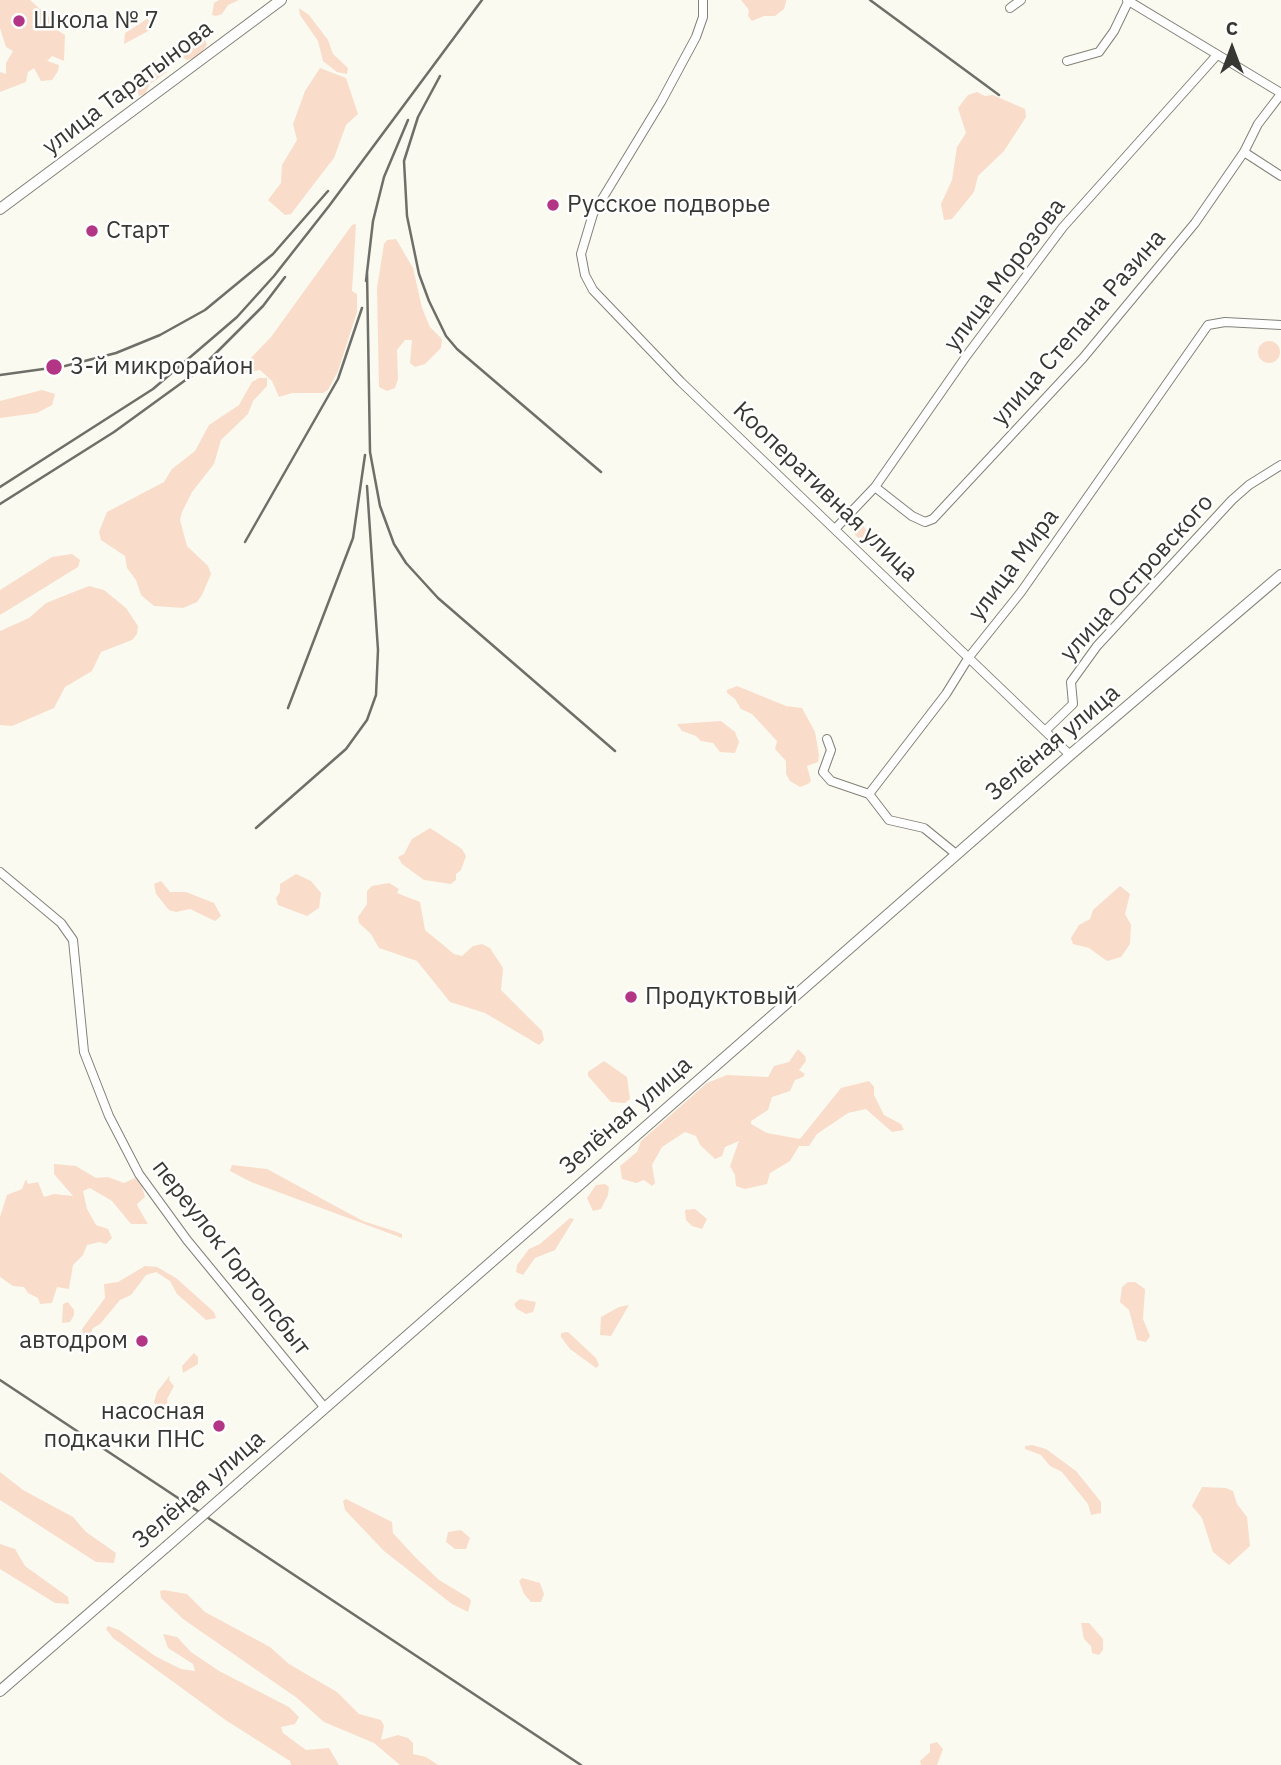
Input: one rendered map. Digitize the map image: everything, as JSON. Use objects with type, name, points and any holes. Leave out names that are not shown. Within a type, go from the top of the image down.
[{"type":"street","name":"Кооперативная улица","points":[[703,0],[704,17],[696,37],[593,214],[581,254],[585,275],[593,290],[681,382],[836,528],[1069,755]]},
{"type":"street","points":[[1010,8],[1021,0]]},
{"type":"street","name":"улица Таратынова","points":[[0,209],[276,1]]},
{"type":"street","points":[[1067,61],[1099,52],[1114,31],[1127,1],[1281,94]]},
{"type":"street","name":"улица Морозова","points":[[836,528],[875,487],[973,346],[1063,227],[1217,55]]},
{"type":"street","name":"улица Степана Разина","points":[[875,487],[921,521],[933,519],[1083,358],[1195,223],[1244,152],[1258,124],[1281,94]]},
{"type":"street","points":[[1244,152],[1281,176]]},
{"type":"street","name":"улица Мира","points":[[869,794],[946,694],[969,657],[1021,592],[1208,325],[1225,322],[1281,325]]},
{"type":"street","name":"улица Островского","points":[[1046,730],[1073,704],[1070,682],[1097,646],[1232,500],[1281,465]]},
{"type":"street","name":"Зелёная улица","points":[[0,1691],[1069,755],[1281,575]]},
{"type":"street","points":[[827,738],[831,750],[823,772],[831,781],[869,794],[889,820],[924,828],[956,854]]},
{"type":"street","name":"переулок Гортопсбыт","points":[[0,872],[61,923],[73,940],[84,1052],[109,1116],[139,1174],[187,1240],[324,1408]]},
{"type":"shaded area","points":[[0,0],[30,0],[52,20],[54,28],[65,35],[64,61],[52,56],[47,61],[59,65],[52,80],[41,81],[34,68],[28,72],[26,82],[0,92],[0,72],[6,74],[6,63],[13,51],[6,47],[0,28]]},
{"type":"shaded area","points":[[219,0],[239,0],[228,5],[222,14],[212,15],[214,3]]},
{"type":"shaded area","points":[[741,0],[786,2],[784,9],[775,16],[764,16],[752,21],[748,16],[749,10]]},
{"type":"shaded area","points":[[299,8],[309,15],[328,40],[333,54],[348,68],[347,74],[337,72],[323,61],[318,41],[300,15]]},
{"type":"shaded area","points":[[147,19],[153,23],[152,29],[124,44],[125,33]]},
{"type":"shaded area","points":[[205,40],[207,45],[198,57],[187,60],[180,56],[197,41]]},
{"type":"shaded area","points":[[162,68],[167,72],[150,84],[145,94],[139,96],[137,90],[140,84]]},
{"type":"shaded area","points":[[320,68],[346,78],[358,114],[346,125],[334,158],[291,214],[285,215],[268,200],[281,183],[282,165],[297,140],[293,124],[305,91]]},
{"type":"shaded area","points":[[977,92],[985,96],[993,95],[1025,109],[1026,117],[1004,151],[978,176],[974,192],[952,219],[944,220],[941,204],[952,180],[957,147],[966,133],[958,108],[968,95]]},
{"type":"shaded area","points":[[356,224],[352,291],[357,294],[357,312],[338,371],[328,390],[323,393],[292,393],[279,397],[272,381],[260,370],[244,373],[245,364],[271,337],[352,225]]},
{"type":"shaded area","points":[[396,239],[413,268],[422,308],[430,327],[442,339],[441,348],[425,364],[415,367],[410,363],[412,340],[405,340],[397,350],[398,379],[395,388],[387,391],[379,387],[377,288],[384,244],[387,240]]},
{"type":"shaded area","points":[[1269,341],[1277,344],[1280,352],[1277,360],[1269,363],[1261,360],[1258,352],[1261,344]]},
{"type":"shaded area","points":[[267,378],[267,386],[253,401],[248,414],[221,440],[214,464],[192,492],[182,512],[180,520],[187,546],[208,566],[211,574],[202,595],[197,602],[183,608],[154,606],[141,595],[136,580],[127,568],[125,556],[101,540],[99,532],[107,512],[164,482],[172,469],[195,451],[209,425],[239,405],[252,382]]},
{"type":"shaded area","points":[[42,390],[55,394],[52,405],[37,413],[0,418],[0,401]]},
{"type":"shaded area","points":[[852,519],[859,520],[872,538],[882,545],[890,563],[856,536],[847,523]]},
{"type":"shaded area","points":[[72,554],[80,560],[78,567],[0,615],[0,590],[52,557]]},
{"type":"shaded area","points":[[89,586],[104,590],[126,608],[138,626],[137,634],[132,640],[101,652],[92,671],[65,687],[54,708],[12,726],[0,725],[0,631],[29,618],[46,603]]},
{"type":"shaded area","points":[[737,686],[786,706],[802,708],[815,732],[819,755],[818,762],[807,766],[811,781],[808,784],[800,787],[790,781],[786,774],[786,761],[775,749],[777,741],[752,714],[741,709],[727,693],[727,690]]},
{"type":"shaded area","points":[[721,721],[735,732],[739,742],[735,753],[720,752],[713,743],[701,741],[682,731],[677,724]]},
{"type":"shaded area","points":[[430,828],[462,849],[466,856],[461,870],[456,874],[456,880],[451,884],[424,880],[402,864],[398,857],[404,854],[412,839]]},
{"type":"shaded area","points":[[296,874],[311,881],[321,893],[319,908],[307,916],[278,905],[276,898],[280,892],[280,884]]},
{"type":"shaded area","points":[[161,881],[170,892],[186,892],[214,903],[221,916],[215,921],[190,909],[176,912],[169,910],[156,894],[154,884]]},
{"type":"shaded area","points":[[389,883],[399,889],[397,893],[420,902],[425,930],[454,954],[462,956],[473,946],[482,944],[490,948],[503,968],[501,990],[542,1031],[544,1040],[539,1045],[485,1013],[450,1002],[417,961],[379,948],[371,934],[359,923],[358,917],[367,904],[367,891],[372,886]]},
{"type":"shaded area","points":[[1120,886],[1130,894],[1125,914],[1131,925],[1130,944],[1121,957],[1107,961],[1089,948],[1073,944],[1071,938],[1079,925],[1090,919],[1093,910]]},
{"type":"shaded area","points":[[798,1049],[805,1056],[806,1061],[799,1070],[805,1074],[795,1080],[790,1091],[772,1097],[768,1110],[751,1121],[751,1124],[767,1133],[800,1139],[841,1088],[869,1081],[874,1087],[874,1095],[884,1115],[901,1124],[904,1130],[892,1132],[866,1109],[848,1113],[817,1134],[809,1146],[799,1146],[790,1161],[770,1173],[767,1184],[745,1189],[736,1186],[735,1175],[730,1166],[739,1141],[725,1147],[722,1156],[715,1159],[700,1145],[696,1136],[685,1132],[662,1147],[652,1165],[655,1183],[652,1186],[644,1180],[636,1183],[622,1179],[620,1166],[637,1152],[641,1141],[707,1083],[727,1075],[768,1077],[774,1066],[789,1062]]},
{"type":"shaded area","points":[[604,1061],[627,1077],[630,1099],[625,1103],[611,1102],[588,1076],[588,1072]]},
{"type":"shaded area","points":[[54,1164],[76,1166],[96,1178],[108,1177],[124,1183],[135,1178],[141,1183],[145,1197],[137,1204],[148,1224],[131,1224],[112,1201],[90,1188],[83,1191],[87,1209],[96,1225],[108,1229],[112,1238],[106,1244],[100,1242],[87,1245],[83,1255],[73,1265],[69,1289],[57,1287],[52,1303],[40,1304],[38,1298],[28,1293],[24,1287],[13,1286],[0,1277],[0,1217],[7,1195],[22,1189],[26,1179],[28,1184],[38,1182],[44,1197],[54,1194],[73,1196],[54,1174]]},
{"type":"shaded area","points":[[232,1165],[267,1169],[363,1221],[402,1234],[402,1238],[251,1182],[230,1171]]},
{"type":"shaded area","points":[[605,1184],[609,1187],[608,1195],[601,1209],[593,1211],[587,1198],[596,1185]]},
{"type":"shaded area","points":[[695,1209],[707,1219],[702,1229],[692,1226],[686,1220],[685,1210]]},
{"type":"shaded area","points":[[570,1218],[574,1219],[555,1250],[535,1258],[523,1275],[516,1272],[517,1265],[529,1249],[540,1244]]},
{"type":"shaded area","points":[[145,1266],[157,1267],[176,1278],[214,1312],[216,1318],[206,1320],[177,1294],[170,1281],[156,1272],[146,1275],[131,1295],[120,1300],[100,1324],[93,1328],[90,1335],[83,1335],[82,1329],[105,1298],[104,1284],[118,1282]]},
{"type":"shaded area","points":[[1128,1282],[1135,1282],[1145,1289],[1143,1319],[1150,1336],[1146,1342],[1137,1340],[1129,1310],[1120,1302],[1122,1287]]},
{"type":"shaded area","points":[[520,1299],[536,1302],[533,1312],[526,1314],[517,1309],[514,1304]]},
{"type":"shaded area","points":[[68,1302],[74,1315],[70,1322],[62,1323],[63,1304]]},
{"type":"shaded area","points":[[629,1305],[611,1336],[600,1335],[601,1317],[619,1307]]},
{"type":"shaded area","points":[[568,1332],[596,1358],[599,1365],[596,1368],[570,1349],[561,1337],[561,1333]]},
{"type":"shaded area","points":[[194,1353],[198,1357],[198,1364],[183,1373],[182,1366]]},
{"type":"shaded area","points":[[170,1375],[169,1380],[174,1386],[167,1399],[168,1412],[163,1415],[154,1402],[157,1392]]},
{"type":"shaded area","points":[[1025,1446],[1046,1449],[1076,1471],[1101,1502],[1101,1513],[1091,1515],[1088,1504],[1062,1472],[1050,1466],[1041,1455],[1025,1449]]},
{"type":"shaded area","points":[[0,1472],[23,1490],[73,1517],[86,1532],[116,1553],[114,1563],[96,1562],[0,1500]]},
{"type":"shaded area","points":[[1202,1487],[1233,1491],[1237,1504],[1247,1517],[1250,1546],[1229,1565],[1213,1552],[1202,1518],[1192,1506]]},
{"type":"shaded area","points":[[346,1499],[392,1522],[393,1533],[415,1557],[439,1580],[469,1598],[471,1601],[468,1612],[452,1604],[384,1551],[345,1510],[343,1501]]},
{"type":"shaded area","points":[[461,1530],[470,1538],[466,1549],[455,1549],[446,1542],[448,1532]]},
{"type":"shaded area","points":[[0,1544],[15,1549],[25,1566],[68,1597],[69,1604],[55,1603],[0,1569]]},
{"type":"shaded area","points":[[522,1578],[540,1583],[544,1594],[541,1602],[531,1602],[524,1594],[519,1581]]},
{"type":"shaded area","points":[[160,1591],[187,1594],[205,1612],[270,1647],[289,1664],[337,1692],[359,1714],[381,1720],[384,1726],[381,1740],[398,1735],[408,1738],[413,1743],[413,1754],[426,1757],[438,1765],[400,1765],[374,1743],[324,1722],[297,1698],[183,1619],[161,1598]]},
{"type":"shaded area","points":[[1081,1623],[1089,1623],[1103,1639],[1103,1650],[1099,1655],[1092,1653],[1091,1646],[1084,1639]]},
{"type":"shaded area","points":[[108,1626],[119,1630],[155,1656],[181,1669],[195,1671],[193,1664],[168,1648],[163,1634],[177,1637],[191,1652],[219,1671],[289,1707],[299,1717],[295,1724],[281,1727],[283,1733],[306,1750],[329,1748],[339,1765],[291,1765],[290,1761],[227,1721],[113,1638],[106,1629]]},
{"type":"shaded area","points":[[937,1742],[943,1749],[937,1765],[921,1765],[920,1761],[930,1752],[930,1744]]},
{"type":"railway","points":[[0,487],[153,389],[237,317],[274,276],[329,206],[482,0]]},
{"type":"railway","points":[[870,0],[999,95]]},
{"type":"railway","points":[[440,76],[418,117],[404,161],[407,216],[419,274],[429,301],[446,336],[457,349],[601,472]]},
{"type":"railway","points":[[366,281],[373,221],[384,177],[408,120]]},
{"type":"railway","points":[[0,375],[65,366],[116,353],[160,335],[205,310],[273,254],[328,191]]},
{"type":"railway","points":[[367,271],[370,452],[380,506],[394,544],[406,563],[438,598],[615,751]]},
{"type":"railway","points":[[0,504],[114,432],[198,371],[263,306],[285,277]]},
{"type":"railway","points":[[245,542],[338,379],[362,308]]},
{"type":"railway","points":[[288,708],[353,538],[365,455]]},
{"type":"railway","points":[[256,828],[346,749],[367,720],[376,695],[378,650],[367,486]]},
{"type":"railway","points":[[0,1380],[581,1765]]},
{"type":"place","name":"Школа № 7","points":[[19,21]]},
{"type":"place","name":"Русское подворье","points":[[553,205]]},
{"type":"place","name":"Старт","points":[[92,231]]},
{"type":"place","name":"3-й микрорайон","points":[[54,367]]},
{"type":"place","name":"Продуктовый","points":[[631,997]]},
{"type":"place","name":"автодром","points":[[142,1341]]},
{"type":"place","name":"насосная подкачки ПНС","points":[[219,1426]]}]
